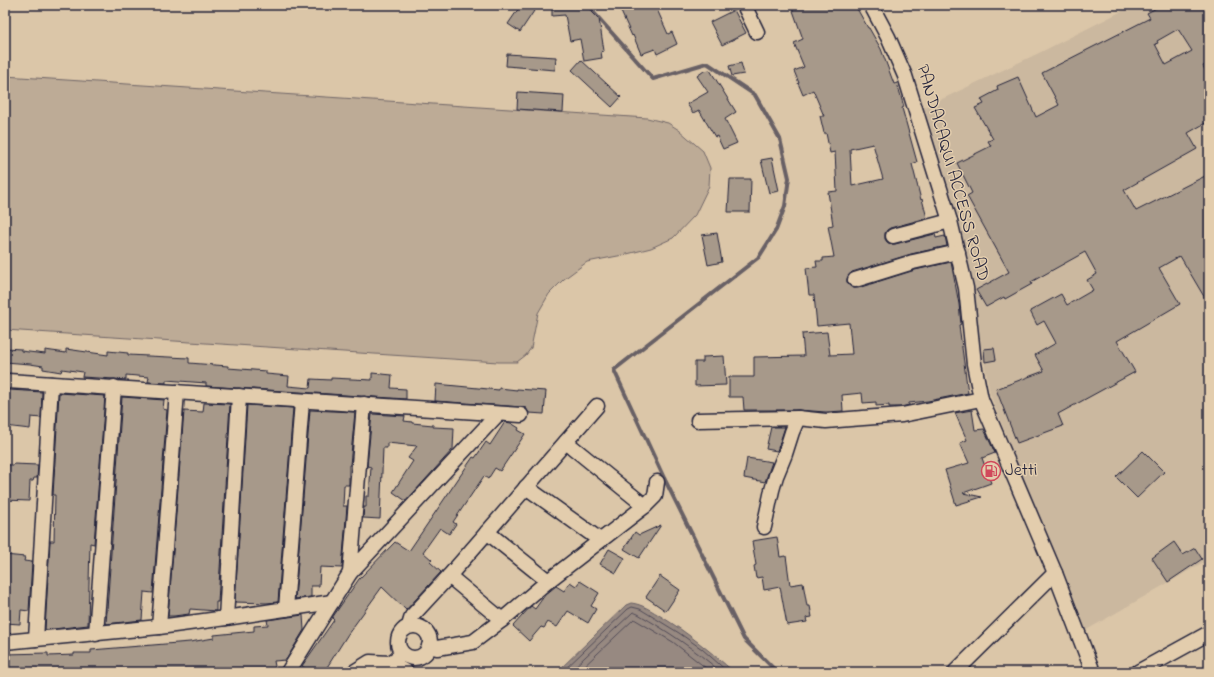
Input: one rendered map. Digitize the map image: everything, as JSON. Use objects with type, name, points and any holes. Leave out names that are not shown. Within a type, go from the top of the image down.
[{"type":"street","points":[[744,5],[757,32]]},
{"type":"street","name":"PANDACAQUI ACCESS ROAD","points":[[872,5],[892,44],[905,76],[950,221],[966,288],[974,364],[982,399],[1055,574],[1093,672]]},
{"type":"street","points":[[893,236],[950,221]]},
{"type":"street","points":[[855,280],[913,262],[958,252]]},
{"type":"street","points":[[5,382],[114,387],[521,415]]},
{"type":"street","points":[[36,639],[51,384]]},
{"type":"street","points":[[96,634],[114,387]]},
{"type":"street","points":[[159,627],[177,392]]},
{"type":"street","points":[[226,618],[239,396]]},
{"type":"street","points":[[698,420],[798,418],[826,421],[902,415],[982,399]]},
{"type":"street","points":[[286,609],[302,401]]},
{"type":"street","points":[[350,573],[364,404]]},
{"type":"street","points":[[409,626],[412,616],[449,576],[597,406]]},
{"type":"street","points":[[288,672],[350,573],[498,414]]},
{"type":"street","points":[[764,527],[774,483],[798,418]]},
{"type":"street","points":[[566,442],[646,506]]},
{"type":"street","points":[[429,646],[438,648],[473,642],[502,620],[548,580],[646,506],[655,496],[657,482]]},
{"type":"street","points":[[526,487],[600,540]]},
{"type":"street","points":[[487,532],[548,580]]},
{"type":"street","points":[[955,672],[1055,574]]},
{"type":"street","points":[[449,576],[502,620]]},
{"type":"street","points":[[5,642],[159,627],[332,602]]},
{"type":"street","points":[[409,626],[421,627],[428,635],[429,646],[422,655],[411,658],[403,654],[398,643],[400,632],[409,626]]},
{"type":"street","points":[[1138,672],[1209,633]]},
{"type":"street","points":[[390,663],[403,654]]},
{"type":"street","points":[[354,672],[370,662],[390,663],[406,672]]},
{"type":"shaded area","points":[[1134,5],[1209,5],[1209,559],[1083,632],[990,394],[969,281],[921,109],[1039,53]]},
{"type":"shaded area","points":[[5,76],[647,118],[668,123],[679,130],[703,151],[710,168],[709,186],[695,215],[673,238],[651,248],[587,262],[564,279],[549,294],[538,313],[531,348],[526,355],[517,362],[5,330]]},
{"type":"water","points":[[631,603],[647,608],[672,623],[717,657],[734,672],[557,672],[626,605]]},
{"type":"building","points":[[521,5],[538,5],[520,32],[508,24]]},
{"type":"building","points":[[552,5],[589,5],[589,9],[599,19],[604,51],[601,52],[602,58],[584,61],[580,39],[570,41],[565,15],[552,16]]},
{"type":"building","points":[[618,5],[655,5],[668,34],[672,32],[677,44],[657,54],[655,49],[641,54]]},
{"type":"building","points":[[791,5],[855,5],[881,49],[894,84],[897,83],[904,107],[902,108],[917,162],[912,164],[927,218],[890,228],[885,233],[885,239],[890,244],[895,244],[935,234],[936,238],[945,236],[947,246],[911,254],[852,272],[847,279],[847,282],[850,286],[858,288],[915,270],[951,262],[959,304],[961,324],[959,325],[968,393],[928,401],[909,403],[909,405],[901,407],[889,407],[889,405],[876,406],[876,402],[863,403],[862,393],[842,395],[843,411],[826,412],[798,410],[744,410],[743,397],[729,397],[729,377],[754,377],[754,357],[804,356],[802,334],[827,332],[830,355],[852,354],[849,323],[817,326],[814,295],[809,295],[806,268],[817,267],[816,261],[823,261],[823,258],[834,257],[828,226],[833,225],[828,192],[837,191],[835,152],[830,153],[826,133],[824,133],[820,116],[824,116],[813,90],[803,95],[794,71],[804,67],[794,43],[803,39]],"holes":[[[873,144],[883,179],[852,186],[850,149]]]},
{"type":"building","points":[[1162,5],[1209,5],[1209,63],[1203,66],[1209,77],[1209,121],[1188,133],[1197,149],[1124,190],[1136,211],[1209,174],[1209,305],[1180,256],[1159,268],[1180,304],[1117,341],[1135,372],[1058,414],[1063,426],[1017,443],[996,389],[1044,371],[1035,355],[1056,343],[1044,321],[1037,325],[1030,311],[1061,294],[1067,305],[1093,290],[1087,280],[1097,274],[1085,252],[1031,282],[1032,284],[1005,299],[1004,297],[986,307],[976,290],[1009,272],[967,196],[972,193],[957,163],[991,146],[988,141],[993,139],[975,108],[984,104],[981,99],[998,90],[997,86],[1018,77],[1036,117],[1059,105],[1042,73],[1150,18],[1147,13]],"holes":[[[1178,29],[1192,51],[1166,65],[1155,44],[1158,43],[1157,41]]]},
{"type":"building","points":[[734,10],[746,33],[722,45],[710,22]]},
{"type":"building","points":[[507,54],[556,57],[555,70],[506,66]]},
{"type":"building","points":[[581,60],[621,97],[612,107],[572,70]]},
{"type":"building","points":[[741,63],[744,74],[732,76],[729,66]]},
{"type":"building","points":[[710,70],[736,112],[725,119],[737,143],[723,149],[717,136],[715,137],[699,110],[693,113],[687,104],[708,92],[697,76],[704,71]]},
{"type":"building","points":[[518,92],[564,95],[563,112],[517,109]]},
{"type":"building","points":[[772,158],[779,191],[769,193],[761,160]]},
{"type":"building","points":[[730,179],[751,179],[750,212],[728,212]]},
{"type":"building","points":[[717,233],[722,262],[708,265],[702,235]]},
{"type":"building","points":[[5,348],[21,349],[21,351],[45,354],[45,350],[66,353],[66,349],[108,355],[108,351],[128,353],[128,355],[189,358],[189,363],[228,366],[228,368],[266,371],[266,374],[289,376],[288,386],[310,388],[311,379],[331,380],[331,378],[372,380],[372,373],[392,375],[391,388],[406,389],[406,399],[206,386],[206,383],[166,380],[166,383],[148,382],[149,377],[126,375],[126,380],[82,377],[83,372],[62,369],[61,372],[43,369],[43,366],[5,362]]},
{"type":"building","points":[[994,348],[996,360],[985,362],[984,349]]},
{"type":"building","points":[[724,356],[726,385],[695,386],[695,362],[703,362],[703,357]]},
{"type":"building","points":[[436,384],[499,390],[499,388],[546,391],[544,414],[529,413],[526,408],[522,407],[435,401]]},
{"type":"building","points":[[5,390],[42,392],[41,418],[31,417],[30,429],[5,426]]},
{"type":"building","points":[[59,393],[105,396],[94,544],[90,543],[88,625],[45,630],[50,541],[54,541],[55,495],[53,495]]},
{"type":"building","points":[[122,397],[164,400],[163,409],[167,410],[153,593],[144,592],[142,620],[106,624]]},
{"type":"building","points":[[204,403],[230,404],[218,602],[216,602],[216,611],[190,609],[189,614],[168,616],[184,411],[203,412]]},
{"type":"building","points":[[247,405],[293,408],[278,602],[235,602]]},
{"type":"building","points":[[310,410],[355,412],[349,465],[349,485],[344,485],[343,506],[347,506],[342,568],[320,567],[319,586],[311,586],[311,597],[295,599]]},
{"type":"building","points":[[972,410],[975,430],[984,429],[995,453],[982,458],[991,483],[963,493],[982,497],[956,505],[945,470],[969,463],[960,443],[967,440],[955,413]]},
{"type":"building","points":[[372,414],[405,416],[404,421],[412,423],[433,425],[433,427],[454,428],[453,449],[406,501],[393,492],[413,461],[408,458],[417,446],[387,443],[387,448],[383,448],[380,519],[363,518],[364,507],[366,507],[366,496],[369,496],[371,467],[367,466]]},
{"type":"building","points":[[505,422],[511,423],[525,434],[500,471],[495,468],[488,479],[484,476],[453,522],[456,524],[449,534],[440,528],[423,552],[432,560],[430,562],[441,572],[406,610],[382,587],[348,634],[324,672],[311,672],[302,666],[334,620],[332,618],[359,579],[395,542],[409,551],[473,457],[475,458],[486,442],[490,445]]},
{"type":"building","points":[[771,427],[785,427],[777,451],[766,449]]},
{"type":"building","points":[[1143,451],[1164,472],[1137,498],[1116,477]]},
{"type":"building","points":[[747,458],[772,462],[765,482],[744,478]]},
{"type":"building","points":[[5,465],[38,465],[37,478],[30,481],[29,501],[5,500]]},
{"type":"building","points":[[661,525],[639,558],[624,549],[635,532],[639,535]]},
{"type":"building","points":[[777,537],[780,557],[786,556],[790,585],[803,583],[807,606],[810,606],[812,617],[806,618],[807,622],[787,625],[780,587],[764,590],[762,577],[756,578],[754,566],[756,565],[752,541]]},
{"type":"building","points":[[1174,542],[1183,555],[1195,548],[1202,559],[1168,582],[1152,558]]},
{"type":"building","points":[[609,549],[625,558],[616,573],[600,564]]},
{"type":"building","points":[[5,555],[25,557],[24,561],[32,562],[29,611],[21,610],[20,624],[5,623]]},
{"type":"building","points":[[660,576],[680,590],[666,611],[646,597]]},
{"type":"building","points":[[580,581],[599,593],[591,606],[596,609],[588,623],[568,611],[557,627],[548,622],[544,628],[541,627],[529,641],[513,626],[531,606],[535,609],[545,595],[556,586],[564,591],[570,582],[576,586]]},
{"type":"building","points":[[303,615],[304,630],[286,660],[274,661],[276,672],[5,672],[5,654],[48,653],[48,656],[74,655],[74,653],[91,653],[91,650],[190,642],[214,638],[214,635],[254,631],[254,626],[268,625],[267,620]]},
{"type":"waterway","points":[[587,5],[653,79],[707,63],[755,95],[780,139],[789,178],[785,206],[776,230],[759,257],[614,370],[664,478],[744,639],[777,672]]},
{"type":"place","name":"Jetti","points":[[991,471]]}]
